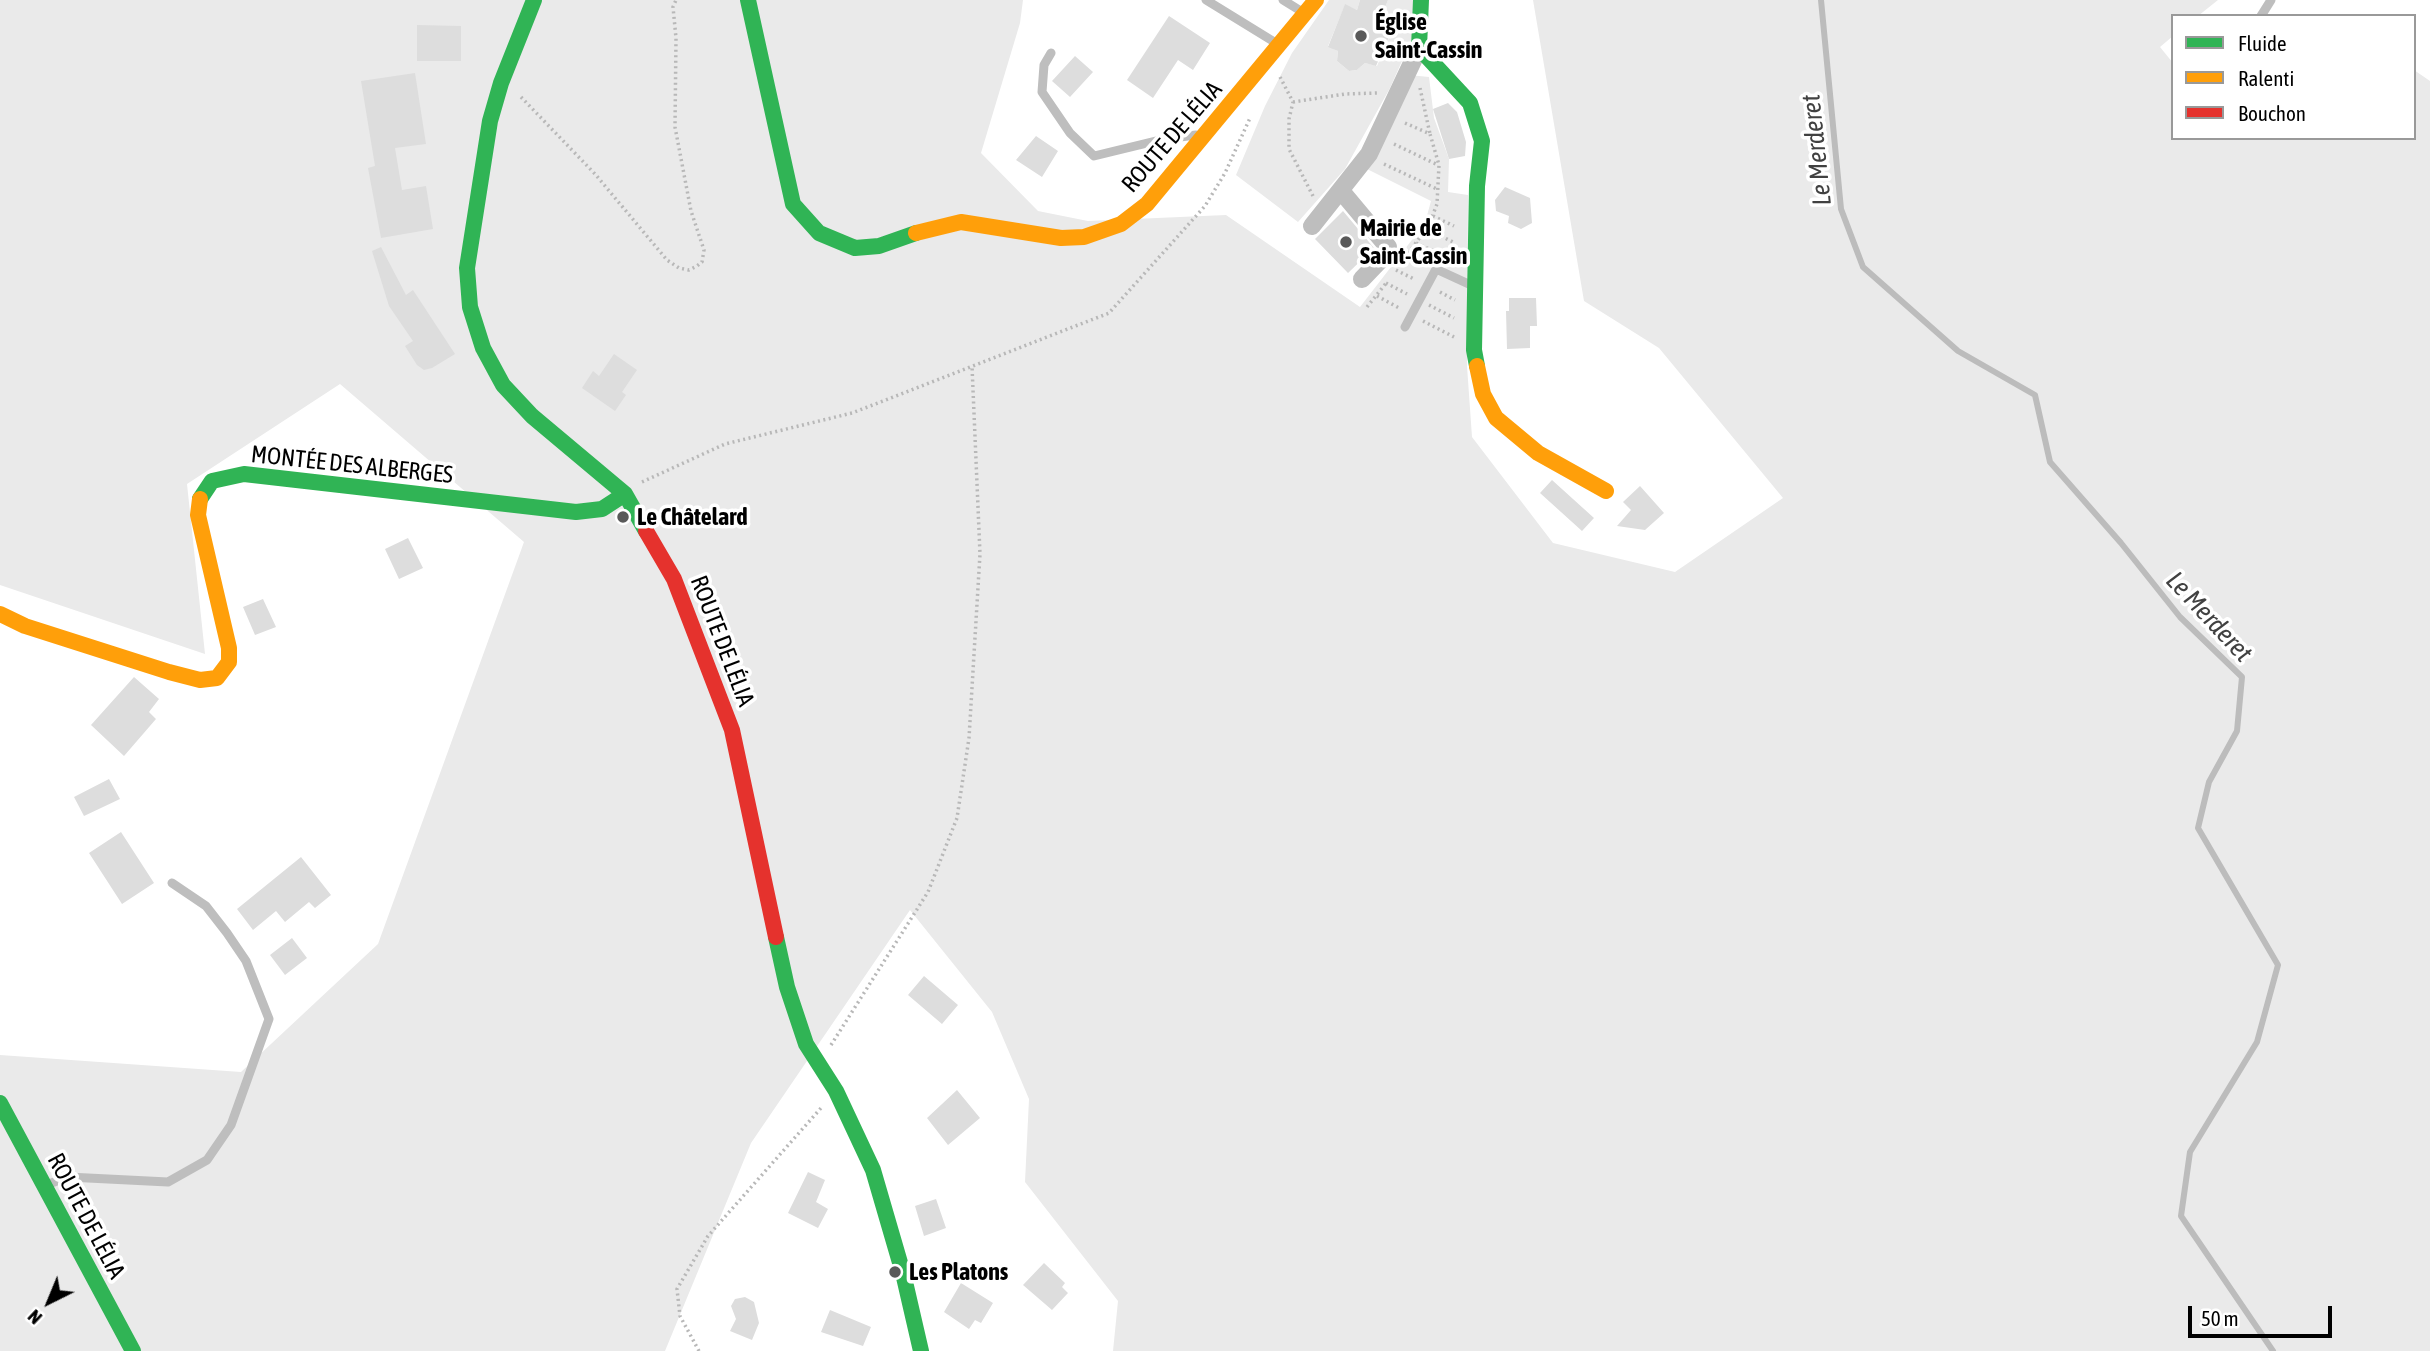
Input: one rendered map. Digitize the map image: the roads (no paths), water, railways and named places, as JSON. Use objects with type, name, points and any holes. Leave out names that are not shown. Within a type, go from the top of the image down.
[{"type":"street","name":"ROUTE DE LÉLIA","points":[[534,0],[501,83],[477,188],[467,268],[470,307],[483,348],[503,385],[532,416],[625,494],[674,579],[732,730],[787,987],[806,1044],[836,1091],[873,1170],[903,1273],[920,1351]]},
{"type":"street","name":"ROUTE DE LÉLIA","points":[[748,0],[793,204],[806,222],[838,243],[855,248],[879,246],[938,226],[961,222],[1061,238],[1104,232],[1121,224],[1147,204],[1277,53],[1317,0]]},
{"type":"street","points":[[1312,226],[1342,192],[1369,154],[1419,48],[1421,0]]},
{"type":"street","points":[[1419,48],[1470,103],[1479,124],[1482,141],[1474,286],[1477,372],[1483,394],[1496,418],[1538,453],[1606,491]]},
{"type":"street","points":[[1342,192],[1388,247],[1385,255],[1363,279]]},
{"type":"street","name":"MONTÉE DES ALBERGES","points":[[0,614],[25,626],[169,672],[200,680],[217,678],[229,662],[229,648],[198,514],[199,501],[212,481],[244,474],[576,512],[603,509],[625,494]]},
{"type":"street","name":"ROUTE DE LÉLIA","points":[[0,1102],[133,1351]]},
{"type":"lane","points":[[1206,0],[1277,53]]},
{"type":"lane","points":[[1283,0],[1305,14]]},
{"type":"lane","points":[[1051,53],[1044,65],[1042,92],[1070,133],[1094,156],[1164,139],[1205,134]]},
{"type":"lane","points":[[1405,327],[1436,269],[1474,286]]},
{"type":"lane","points":[[44,1185],[68,1177],[168,1182],[207,1160],[231,1125],[269,1019],[246,961],[227,933],[206,906],[172,883]]},
{"type":"waterway","name":"Le Merderet","points":[[1821,0],[1841,209],[1863,267],[1958,351],[2035,395],[2050,462],[2121,543],[2180,617],[2242,677],[2237,731],[2209,782],[2198,828],[2278,965],[2257,1042],[2190,1152],[2181,1216],[2273,1351]]},
{"type":"place","name":"Église Saint-Cassin","points":[[1361,36]]},
{"type":"place","name":"Mairie de Saint-Cassin","points":[[1346,242]]},
{"type":"place","name":"Le Châtelard","points":[[623,517]]},
{"type":"place","name":"Les Platons","points":[[895,1272]]}]
